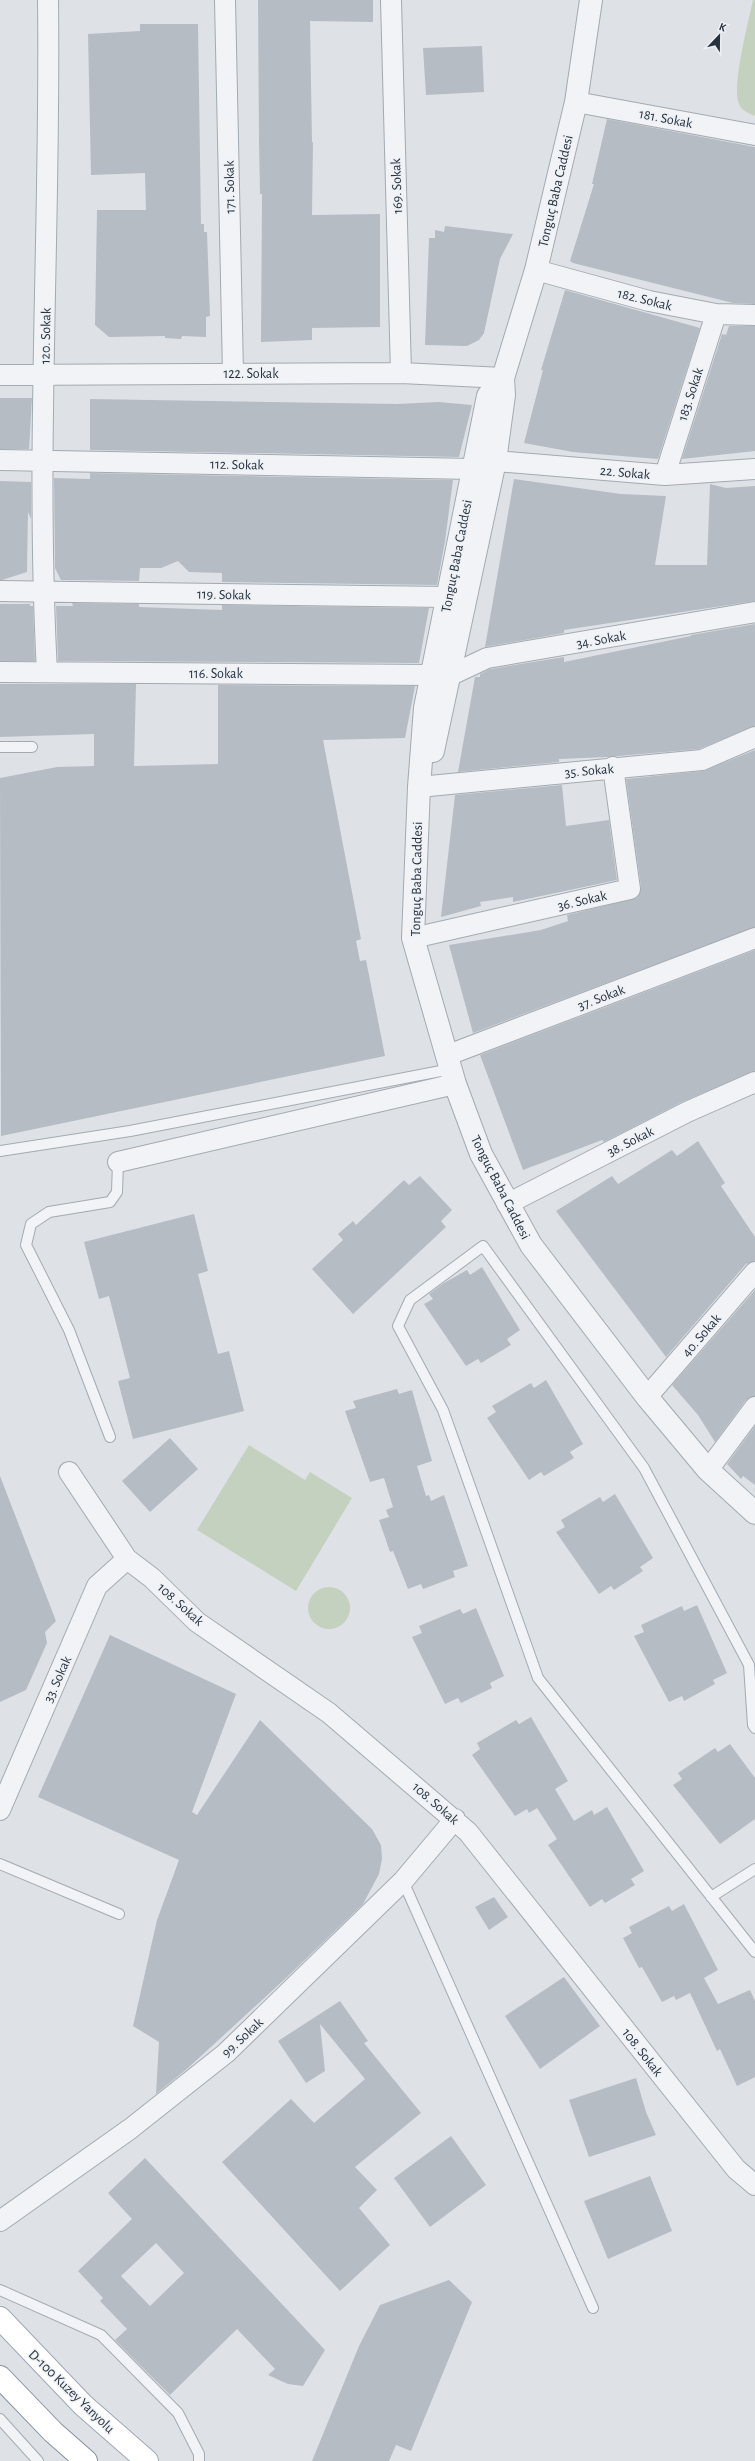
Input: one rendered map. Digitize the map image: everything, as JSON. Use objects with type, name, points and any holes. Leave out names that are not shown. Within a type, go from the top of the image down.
[{"type":"main road","name":"D-100 Kuzey Yanyolu","points":[[0,2318],[83,2405],[146,2461]]},
{"type":"main road","points":[[0,2377],[53,2432],[86,2461]]},
{"type":"street","name":"120. Sokak","points":[[47,672],[43,592],[42,460],[49,84],[48,0]]},
{"type":"street","name":"171. Sokak","points":[[225,0],[233,374]]},
{"type":"street","name":"169. Sokak","points":[[391,0],[401,373]]},
{"type":"street","name":"Tonguç Baba Caddesi","points":[[591,0],[576,102],[536,270],[503,378],[504,396],[495,462],[441,675],[425,708],[419,787],[413,938],[451,1069],[481,1154],[506,1204],[531,1245],[647,1397],[708,1470],[755,1513]]},
{"type":"street","name":"181. Sokak","points":[[576,102],[755,135]]},
{"type":"street","name":"182. Sokak","points":[[536,270],[649,301],[716,314],[755,315]]},
{"type":"street","name":"183. Sokak","points":[[665,475],[716,314]]},
{"type":"street","name":"122. Sokak","points":[[0,375],[44,376],[401,373],[503,378]]},
{"type":"street","name":"Tonguç Baba Caddesi","points":[[441,675],[447,597],[488,396],[503,378]]},
{"type":"street","name":"112. Sokak","points":[[0,460],[473,469]]},
{"type":"street","name":"22. Sokak","points":[[495,462],[665,475],[755,469]]},
{"type":"street","name":"119. Sokak","points":[[0,591],[447,597]]},
{"type":"street","name":"34. Sokak","points":[[441,675],[487,658],[755,612]]},
{"type":"street","name":"116. Sokak","points":[[0,672],[441,675]]},
{"type":"street","name":"35. Sokak","points":[[419,787],[613,767],[702,760],[755,737]]},
{"type":"street","name":"36. Sokak","points":[[413,938],[630,889],[613,767]]},
{"type":"street","name":"37. Sokak","points":[[118,1162],[451,1069],[755,938]]},
{"type":"street","name":"38. Sokak","points":[[506,1204],[687,1112],[754,1084]]},
{"type":"street","name":"40. Sokak","points":[[647,1397],[755,1272]]},
{"type":"street","points":[[708,1470],[755,1407]]},
{"type":"street","name":"108. Sokak","points":[[69,1472],[127,1558],[152,1578],[197,1622],[329,1713],[455,1818],[468,1832],[736,2170],[755,2185]]},
{"type":"street","name":"33. Sokak","points":[[0,1810],[97,1586],[127,1558]]},
{"type":"street","name":"99. Sokak","points":[[0,2221],[130,2129],[226,2053],[403,1881],[455,1818]]},
{"type":"lane","points":[[0,747],[32,747]]},
{"type":"lane","points":[[0,1151],[130,1131],[451,1069]]},
{"type":"lane","points":[[110,1437],[69,1330],[26,1245],[31,1224],[49,1212],[110,1202],[117,1192],[118,1162]]},
{"type":"lane","points":[[755,1728],[752,1725],[752,1661],[644,1468],[484,1246],[410,1300],[398,1326],[443,1410],[538,1678],[755,1952]]},
{"type":"lane","points":[[0,1864],[119,1914]]},
{"type":"lane","points":[[711,1897],[755,1869]]},
{"type":"lane","points":[[403,1881],[593,2308]]},
{"type":"lane","points":[[0,2290],[101,2335],[178,2412],[199,2454],[199,2461]]},
{"type":"lane","points":[[0,2419],[38,2461]]},
{"type":"lane","points":[[23,2444],[45,2461]]},
{"type":"green space","points":[[753,0],[755,0],[755,116],[746,112],[742,108],[739,104],[737,96],[739,69]]},
{"type":"green space","points":[[249,1445],[305,1480],[310,1472],[352,1498],[296,1591],[197,1530]]},
{"type":"green space","points":[[325,1587],[333,1587],[341,1590],[347,1596],[350,1608],[347,1620],[341,1626],[333,1629],[325,1629],[317,1626],[311,1620],[308,1612],[308,1604],[311,1596],[317,1590]]},
{"type":"building","points":[[258,0],[373,0],[373,22],[310,21],[313,142],[312,215],[380,214],[380,327],[312,328],[312,340],[261,342],[262,194],[260,194]]},
{"type":"building","points":[[140,24],[198,24],[201,224],[204,224],[204,232],[207,232],[210,316],[206,317],[206,337],[182,336],[181,339],[165,338],[165,336],[109,337],[95,325],[97,210],[146,210],[145,173],[91,175],[88,34],[140,31]]},
{"type":"building","points":[[482,46],[484,92],[426,95],[423,48]]},
{"type":"building","points":[[607,119],[755,147],[755,304],[733,303],[570,261],[594,184],[592,184]]},
{"type":"building","points":[[445,226],[513,234],[500,259],[484,333],[479,340],[467,346],[425,345],[429,238],[435,238],[435,230],[444,232]]},
{"type":"building","points":[[565,290],[700,328],[658,459],[573,452],[524,443],[543,370],[541,370]]},
{"type":"building","points":[[729,326],[755,326],[755,451],[682,459],[722,334],[726,335]]},
{"type":"building","points":[[0,398],[32,398],[29,449],[0,449]]},
{"type":"building","points":[[90,399],[397,404],[439,402],[472,405],[459,457],[90,450]]},
{"type":"building","points":[[90,473],[453,480],[445,541],[437,585],[222,582],[222,573],[189,572],[178,561],[161,568],[140,568],[139,581],[61,580],[55,568],[54,478],[90,479]]},
{"type":"building","points":[[514,479],[621,494],[666,496],[655,565],[707,565],[710,484],[726,488],[755,486],[755,601],[564,630],[564,633],[485,647]]},
{"type":"building","points":[[0,481],[31,482],[31,519],[28,512],[27,572],[2,580],[0,580]]},
{"type":"building","points":[[72,603],[139,604],[139,607],[222,610],[222,605],[429,608],[419,663],[58,661],[56,606],[73,606]]},
{"type":"building","points":[[0,604],[30,604],[30,606],[33,606],[35,661],[0,661]]},
{"type":"building","points":[[755,624],[755,726],[699,749],[607,757],[559,759],[559,762],[458,772],[475,677],[480,677],[480,674],[490,669],[564,657],[564,662],[691,635]]},
{"type":"building","points":[[0,684],[136,684],[134,766],[218,764],[218,685],[415,686],[405,738],[323,740],[361,939],[356,941],[360,961],[366,960],[385,1056],[1,1136],[0,778],[57,767],[94,766],[94,734],[0,737]]},
{"type":"building","points":[[755,750],[755,927],[473,1033],[449,945],[541,930],[568,921],[567,915],[637,898],[641,887],[626,779],[703,771]]},
{"type":"building","points":[[562,785],[566,826],[609,820],[617,880],[513,902],[513,897],[480,902],[481,906],[441,917],[455,795]]},
{"type":"building","points":[[755,950],[755,1071],[682,1102],[604,1142],[602,1140],[523,1170],[480,1055]]},
{"type":"building","points":[[698,1141],[725,1183],[721,1186],[755,1237],[755,1261],[746,1264],[666,1357],[556,1211],[612,1176],[618,1184],[672,1150],[677,1156]]},
{"type":"building","points":[[420,1176],[452,1210],[441,1221],[446,1227],[353,1314],[312,1269],[343,1240],[338,1234],[353,1221],[356,1225],[404,1180],[409,1185]]},
{"type":"building","points":[[194,1214],[208,1271],[198,1274],[218,1354],[229,1351],[244,1411],[133,1439],[118,1381],[130,1378],[109,1296],[99,1299],[84,1242]]},
{"type":"building","points":[[482,1267],[520,1330],[507,1339],[511,1345],[481,1363],[478,1359],[466,1366],[424,1304],[433,1299],[429,1294],[444,1283],[467,1270],[470,1275]]},
{"type":"building","points":[[755,1290],[755,1396],[746,1400],[715,1442],[698,1415],[672,1385]]},
{"type":"building","points":[[546,1380],[583,1444],[570,1452],[574,1458],[544,1476],[541,1472],[529,1480],[487,1418],[496,1412],[492,1406],[531,1383],[534,1388]]},
{"type":"building","points":[[397,1389],[399,1394],[412,1390],[432,1461],[417,1466],[426,1496],[429,1495],[431,1501],[444,1495],[468,1566],[453,1571],[455,1577],[423,1589],[421,1584],[408,1589],[393,1551],[390,1552],[379,1520],[389,1517],[386,1510],[393,1507],[384,1478],[370,1482],[345,1411],[356,1408],[353,1401]]},
{"type":"building","points":[[755,1426],[755,1485],[743,1476],[741,1479],[727,1464]]},
{"type":"building","points":[[170,1438],[198,1469],[150,1512],[122,1481]]},
{"type":"building","points":[[0,1476],[56,1621],[45,1632],[47,1643],[26,1690],[0,1702]]},
{"type":"building","points":[[615,1494],[653,1558],[640,1567],[643,1571],[614,1590],[611,1586],[599,1594],[556,1532],[565,1527],[561,1520],[600,1497],[603,1502]]},
{"type":"building","points":[[697,1605],[727,1673],[713,1680],[715,1684],[684,1701],[682,1696],[669,1702],[634,1636],[644,1632],[641,1625],[682,1606],[684,1611]]},
{"type":"building","points":[[476,1608],[504,1676],[490,1683],[492,1688],[461,1703],[458,1698],[445,1704],[412,1637],[422,1633],[419,1626],[460,1609],[463,1614]]},
{"type":"building","points":[[110,1635],[236,1694],[192,1812],[197,1815],[260,1720],[372,1829],[381,1845],[382,1859],[379,1874],[363,1904],[286,1978],[188,2068],[156,2094],[159,2042],[133,2026],[157,1920],[179,1860],[38,1797]]},
{"type":"building","points":[[531,1717],[568,1781],[555,1789],[574,1821],[592,1810],[594,1815],[607,1807],[644,1871],[631,1879],[635,1885],[605,1903],[602,1899],[590,1907],[548,1845],[557,1839],[537,1808],[529,1813],[527,1809],[515,1816],[472,1755],[480,1749],[477,1743],[516,1720],[519,1724]]},
{"type":"building","points":[[730,1744],[755,1778],[755,1819],[720,1844],[673,1785],[682,1779],[678,1773],[715,1748],[718,1752]]},
{"type":"building","points":[[494,1897],[508,1917],[489,1930],[475,1907]]},
{"type":"building","points":[[684,1904],[718,1970],[704,1978],[718,2004],[750,1990],[755,2001],[755,2077],[737,2086],[720,2049],[717,2051],[690,1993],[676,2000],[674,1996],[662,2002],[642,1967],[639,1968],[623,1938],[632,1933],[629,1927],[669,1906],[672,1911]]},
{"type":"building","points":[[564,1977],[600,2026],[540,2069],[505,2016]]},
{"type":"building","points":[[340,2001],[368,2041],[364,2043],[421,2113],[355,2167],[377,2190],[359,2208],[390,2245],[340,2291],[222,2162],[291,2099],[314,2123],[365,2079],[320,2024],[325,2071],[306,2083],[278,2041]]},
{"type":"building","points":[[636,2078],[646,2112],[656,2135],[589,2157],[569,2100]]},
{"type":"building","points":[[451,2136],[486,2185],[430,2227],[394,2178]]},
{"type":"building","points":[[145,2158],[325,2350],[303,2386],[288,2384],[268,2375],[275,2369],[237,2329],[170,2395],[115,2340],[127,2329],[100,2301],[103,2298],[78,2271],[132,2219],[108,2193]],"holes":[[[156,2243],[184,2273],[150,2306],[121,2276]]]},
{"type":"building","points":[[650,2176],[672,2231],[608,2259],[584,2201]]},
{"type":"building","points":[[449,2280],[472,2302],[411,2451],[396,2445],[389,2461],[312,2461],[359,2346],[380,2305]]}]
